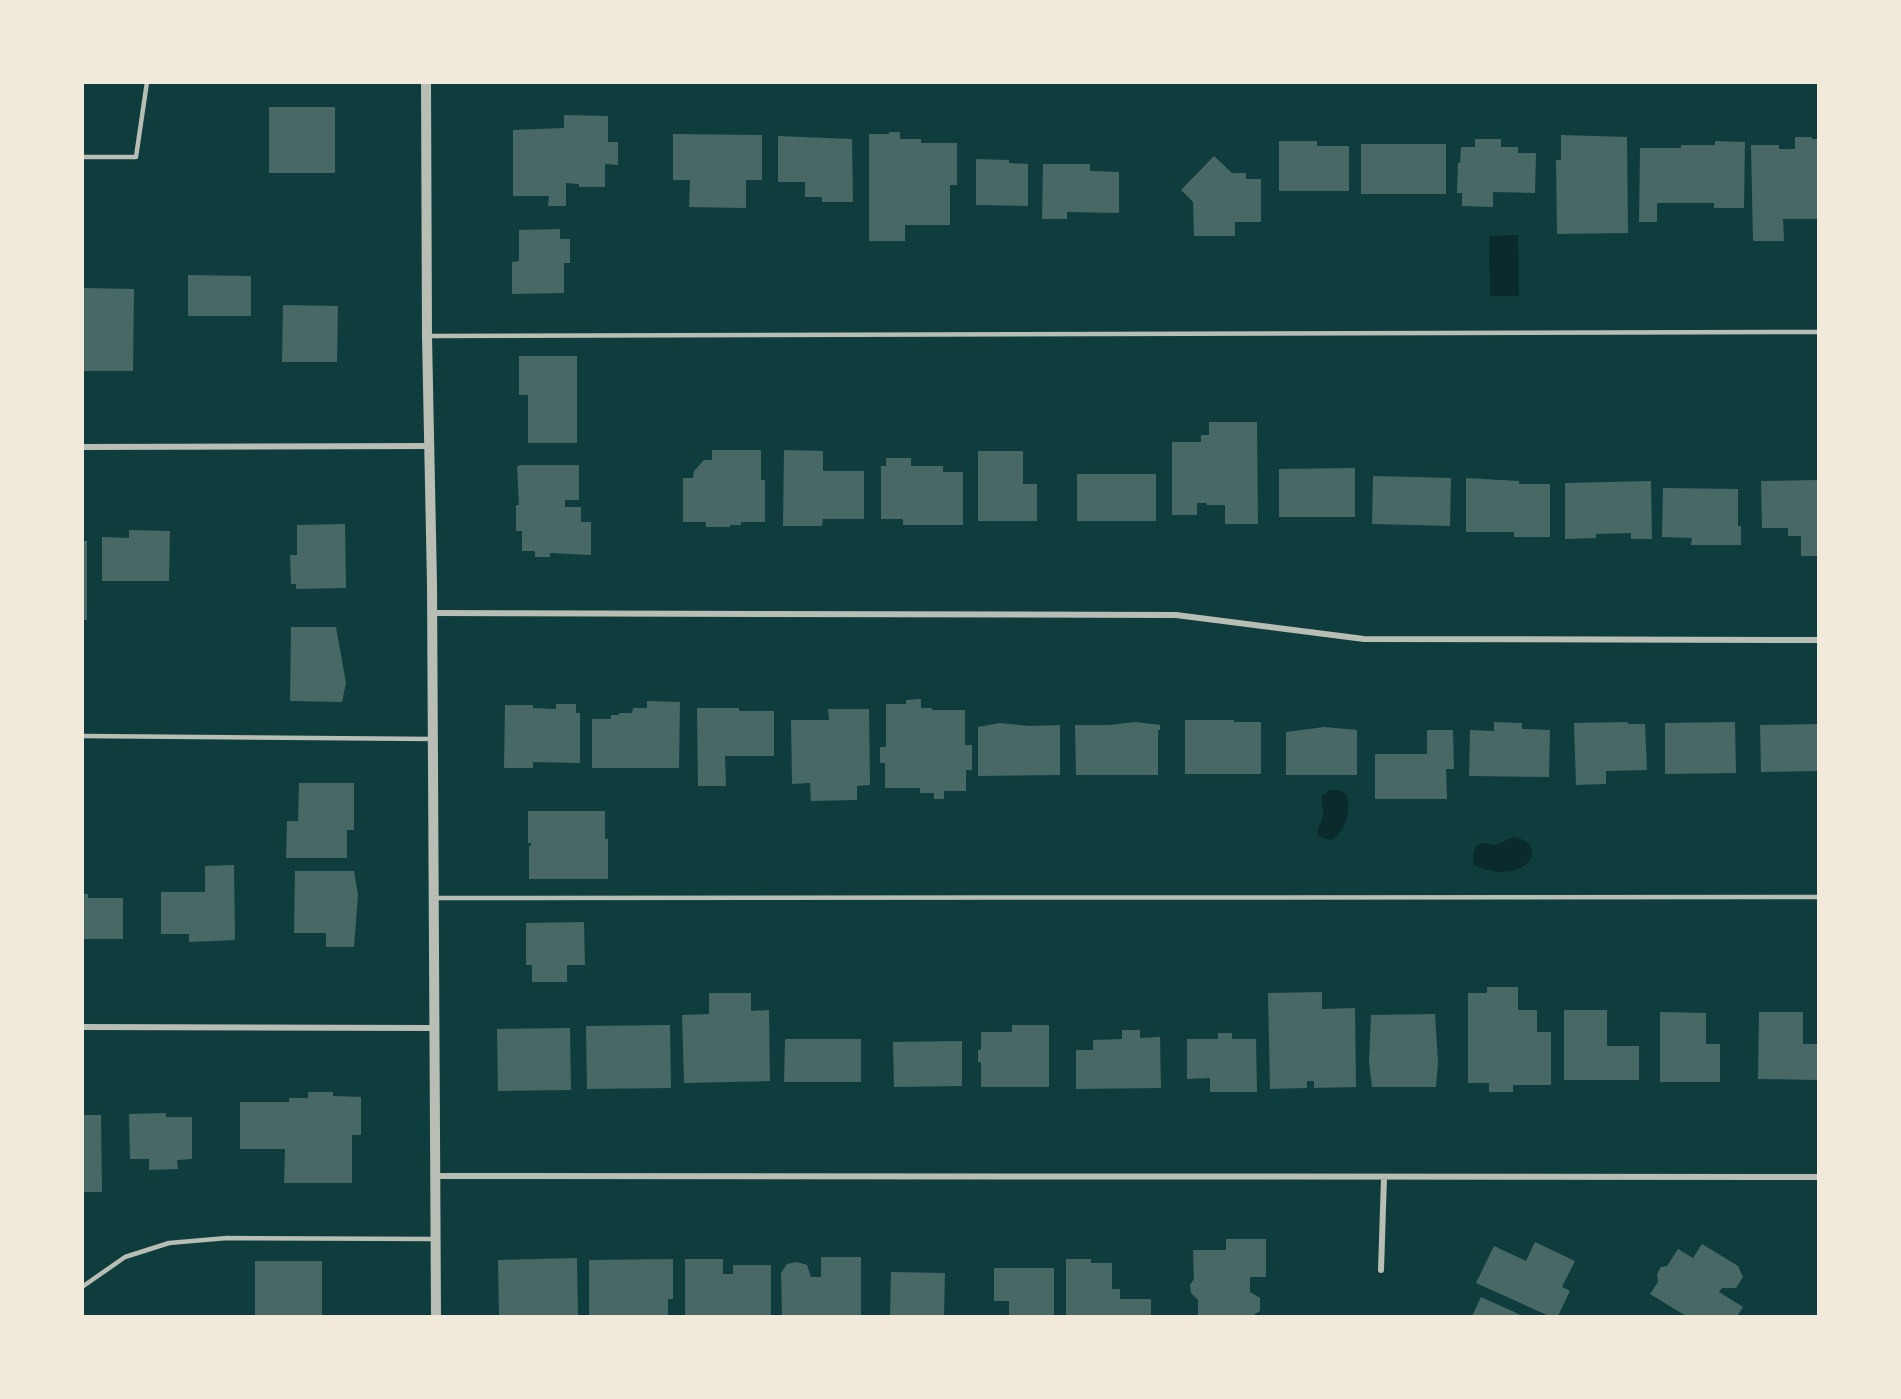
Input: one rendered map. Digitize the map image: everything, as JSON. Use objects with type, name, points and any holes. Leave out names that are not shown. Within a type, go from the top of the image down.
[{"type":"street","points":[[426,82],[436,1317]]},
{"type":"street","points":[[82,447],[430,446]]},
{"type":"street","points":[[432,613],[1176,615],[1364,639],[1818,640]]},
{"type":"street","points":[[82,1027],[433,1028]]},
{"type":"street","points":[[434,1176],[1818,1177]]},
{"type":"street","points":[[1382,1270],[1384,1178]]},
{"type":"lane","points":[[82,157],[136,157],[147,82]]},
{"type":"lane","points":[[427,336],[1818,332]]},
{"type":"lane","points":[[82,736],[433,739]]},
{"type":"lane","points":[[433,898],[1818,897]]},
{"type":"lane","points":[[82,1287],[125,1257],[169,1243],[227,1238],[435,1239]]},
{"type":"water","points":[[1518,235],[1519,296],[1490,296],[1489,236]]},
{"type":"water","points":[[1330,790],[1340,790],[1347,795],[1348,808],[1344,826],[1331,840],[1317,834],[1323,816],[1322,796]]},
{"type":"water","points":[[1513,837],[1525,841],[1531,847],[1532,855],[1528,862],[1520,868],[1508,872],[1492,871],[1474,865],[1473,854],[1478,845],[1485,843],[1495,845]]},
{"type":"building","points":[[269,107],[335,107],[335,173],[269,173]]},
{"type":"building","points":[[564,115],[608,116],[608,142],[618,142],[618,165],[605,164],[605,187],[579,187],[579,184],[566,183],[566,206],[548,206],[549,196],[513,196],[513,130],[564,128]]},
{"type":"building","points":[[889,132],[900,132],[900,139],[921,139],[921,143],[957,143],[957,185],[950,185],[950,225],[905,225],[905,241],[869,241],[869,134],[889,134]]},
{"type":"building","points":[[673,134],[762,135],[762,180],[746,180],[746,208],[689,207],[690,180],[673,180]]},
{"type":"building","points":[[1561,135],[1627,137],[1628,233],[1557,234],[1556,160],[1561,160]]},
{"type":"building","points":[[778,136],[852,139],[853,202],[822,202],[822,197],[805,197],[805,182],[778,182]]},
{"type":"building","points":[[1795,137],[1818,139],[1818,219],[1783,219],[1784,241],[1753,241],[1751,145],[1779,145],[1779,149],[1795,149]]},
{"type":"building","points":[[1475,139],[1501,139],[1501,147],[1518,147],[1518,153],[1536,153],[1535,193],[1493,192],[1493,207],[1462,206],[1462,193],[1457,193],[1461,147],[1475,147]]},
{"type":"building","points":[[1279,141],[1317,141],[1317,146],[1349,146],[1349,191],[1279,191]]},
{"type":"building","points":[[1715,141],[1745,142],[1744,208],[1714,208],[1714,203],[1657,203],[1657,222],[1639,222],[1640,148],[1715,145]]},
{"type":"building","points":[[1361,144],[1446,144],[1446,194],[1361,194]]},
{"type":"building","points":[[1214,156],[1232,173],[1246,173],[1246,179],[1261,179],[1261,222],[1235,222],[1235,236],[1194,236],[1193,202],[1181,190]]},
{"type":"building","points":[[976,159],[1009,160],[1009,163],[1028,164],[1028,206],[976,205]]},
{"type":"building","points":[[1043,164],[1090,164],[1090,171],[1119,172],[1119,213],[1067,212],[1067,219],[1042,219]]},
{"type":"building","points":[[560,229],[560,239],[570,239],[570,263],[564,263],[564,293],[512,294],[512,262],[519,261],[519,230]]},
{"type":"building","points":[[188,275],[251,276],[251,316],[188,316]]},
{"type":"building","points":[[82,288],[134,289],[133,371],[82,371]]},
{"type":"building","points":[[283,305],[338,306],[337,362],[282,362]]},
{"type":"building","points":[[519,356],[577,356],[577,443],[528,443],[528,395],[519,395]]},
{"type":"building","points":[[1209,422],[1257,422],[1258,524],[1225,524],[1225,505],[1207,505],[1207,503],[1197,503],[1197,515],[1172,515],[1172,442],[1201,442],[1201,435],[1209,435]]},
{"type":"building","points":[[712,450],[761,450],[761,480],[765,480],[765,522],[741,522],[741,525],[730,525],[730,527],[706,527],[706,522],[683,522],[683,478],[693,478],[694,471],[704,460],[712,460]]},
{"type":"building","points":[[784,450],[823,451],[823,471],[864,471],[864,519],[823,519],[822,526],[783,526]]},
{"type":"building","points":[[978,451],[1023,451],[1023,484],[1037,484],[1037,521],[978,521]]},
{"type":"building","points":[[886,458],[911,458],[911,466],[943,466],[943,472],[963,472],[963,525],[903,525],[903,519],[881,519],[881,466],[886,466]]},
{"type":"building","points":[[520,465],[579,465],[579,500],[565,500],[565,507],[581,507],[581,522],[591,522],[591,555],[550,553],[550,557],[535,557],[535,551],[522,551],[522,531],[516,531],[516,505],[519,505],[517,467]]},
{"type":"building","points":[[1355,468],[1355,517],[1279,517],[1279,469]]},
{"type":"building","points":[[1077,474],[1156,474],[1156,521],[1077,521]]},
{"type":"building","points":[[1373,476],[1451,478],[1450,526],[1372,524]]},
{"type":"building","points":[[1466,478],[1519,481],[1519,484],[1550,484],[1550,537],[1514,537],[1514,532],[1466,532]]},
{"type":"building","points":[[1818,480],[1818,556],[1801,556],[1801,536],[1788,536],[1788,528],[1762,528],[1761,481]]},
{"type":"building","points":[[1651,481],[1652,539],[1631,539],[1631,533],[1596,534],[1596,538],[1565,539],[1565,483]]},
{"type":"building","points":[[1663,488],[1738,489],[1738,526],[1741,526],[1741,545],[1691,545],[1692,538],[1662,537]]},
{"type":"building","points":[[345,524],[346,588],[296,589],[296,584],[291,584],[290,555],[297,555],[297,525]]},
{"type":"building","points":[[129,530],[170,531],[169,581],[102,581],[102,537],[129,538]]},
{"type":"building","points":[[82,541],[87,541],[87,620],[82,620]]},
{"type":"building","points":[[291,627],[336,627],[346,683],[342,702],[290,701]]},
{"type":"building","points":[[921,699],[921,708],[965,710],[965,745],[972,745],[972,770],[966,770],[966,791],[944,791],[944,799],[934,799],[934,793],[920,793],[920,788],[885,788],[885,763],[880,763],[880,747],[886,747],[886,704],[906,704],[906,700]]},
{"type":"building","points":[[647,701],[680,702],[679,768],[592,768],[592,719],[611,719],[611,715],[632,713],[633,708],[647,708]]},
{"type":"building","points":[[556,704],[576,704],[576,713],[580,713],[580,763],[533,762],[533,768],[504,768],[505,705],[533,705],[533,708],[556,709]]},
{"type":"building","points":[[697,708],[774,711],[774,756],[725,756],[726,786],[698,786]]},
{"type":"building","points":[[828,709],[869,709],[870,785],[857,786],[857,800],[811,801],[810,783],[792,784],[791,720],[829,720]]},
{"type":"building","points":[[1185,720],[1261,722],[1261,774],[1185,774]]},
{"type":"building","points":[[1135,722],[1160,725],[1158,775],[1076,775],[1075,725]]},
{"type":"building","points":[[1494,722],[1522,723],[1522,729],[1550,730],[1549,777],[1469,776],[1470,730],[1494,731]]},
{"type":"building","points":[[1628,722],[1628,724],[1645,724],[1647,770],[1606,771],[1606,784],[1576,785],[1574,723]]},
{"type":"building","points":[[1735,722],[1736,773],[1665,774],[1665,723]]},
{"type":"building","points":[[1000,723],[1029,726],[1060,725],[1060,775],[978,776],[978,727]]},
{"type":"building","points":[[1818,724],[1818,771],[1761,772],[1760,725]]},
{"type":"building","points":[[1324,727],[1357,730],[1357,775],[1286,775],[1286,732]]},
{"type":"building","points":[[1427,730],[1453,730],[1454,769],[1446,769],[1447,799],[1375,799],[1375,754],[1427,754]]},
{"type":"building","points":[[299,783],[354,783],[354,830],[347,830],[347,858],[286,858],[287,821],[298,821]]},
{"type":"building","points":[[528,811],[605,811],[608,879],[529,879],[529,846],[531,843],[528,843]]},
{"type":"building","points":[[234,865],[235,940],[189,942],[189,934],[161,934],[161,892],[205,892],[205,866]]},
{"type":"building","points":[[295,871],[354,871],[358,895],[354,947],[326,947],[326,933],[294,933]]},
{"type":"building","points":[[82,894],[88,894],[88,898],[123,898],[123,939],[82,939]]},
{"type":"building","points":[[584,922],[585,965],[567,965],[567,982],[532,982],[532,965],[526,965],[526,923]]},
{"type":"building","points":[[1487,987],[1518,987],[1518,1010],[1537,1010],[1537,1032],[1551,1032],[1551,1085],[1513,1085],[1513,1092],[1489,1092],[1489,1083],[1468,1083],[1468,993],[1487,993]]},
{"type":"building","points":[[1322,992],[1322,1009],[1355,1008],[1356,1087],[1314,1088],[1314,1081],[1307,1081],[1307,1088],[1270,1089],[1268,993]]},
{"type":"building","points":[[709,993],[751,993],[751,1011],[769,1010],[770,1081],[684,1083],[682,1015],[709,1014]]},
{"type":"building","points":[[1564,1010],[1607,1010],[1607,1046],[1639,1046],[1639,1080],[1564,1080]]},
{"type":"building","points":[[1660,1012],[1706,1013],[1706,1044],[1720,1044],[1720,1082],[1660,1082]]},
{"type":"building","points":[[1759,1012],[1803,1012],[1803,1044],[1818,1044],[1818,1080],[1758,1079]]},
{"type":"building","points":[[1435,1014],[1438,1062],[1436,1087],[1372,1087],[1369,1062],[1371,1015]]},
{"type":"building","points":[[670,1025],[671,1088],[587,1089],[586,1026]]},
{"type":"building","points":[[1012,1025],[1049,1025],[1049,1087],[981,1087],[981,1062],[978,1062],[978,1050],[981,1050],[981,1032],[1012,1032]]},
{"type":"building","points":[[570,1028],[571,1090],[498,1091],[497,1029]]},
{"type":"building","points":[[1122,1030],[1140,1030],[1140,1038],[1160,1037],[1161,1088],[1076,1089],[1076,1050],[1093,1050],[1093,1040],[1122,1039]]},
{"type":"building","points":[[1218,1033],[1232,1033],[1232,1039],[1256,1039],[1257,1092],[1210,1092],[1210,1078],[1187,1079],[1187,1039],[1218,1039]]},
{"type":"building","points":[[785,1039],[861,1039],[861,1082],[784,1082]]},
{"type":"building","points":[[962,1041],[962,1086],[894,1087],[893,1042]]},
{"type":"building","points":[[308,1092],[333,1092],[333,1096],[361,1097],[361,1135],[352,1135],[352,1183],[284,1183],[285,1149],[240,1149],[240,1102],[289,1102],[289,1098],[308,1098]]},
{"type":"building","points":[[166,1113],[166,1117],[192,1117],[192,1159],[177,1160],[178,1169],[149,1170],[149,1159],[130,1159],[129,1114]]},
{"type":"building","points":[[82,1115],[101,1115],[102,1192],[82,1192]]},
{"type":"building","points":[[1226,1239],[1266,1239],[1266,1277],[1250,1277],[1250,1292],[1260,1298],[1260,1311],[1252,1316],[1198,1316],[1198,1300],[1191,1293],[1190,1285],[1194,1279],[1193,1250],[1226,1250]]},
{"type":"building","points":[[1535,1242],[1575,1261],[1562,1287],[1570,1291],[1558,1316],[1549,1316],[1476,1283],[1494,1246],[1526,1261]]},
{"type":"building","points":[[1702,1244],[1738,1266],[1743,1277],[1736,1288],[1722,1288],[1719,1292],[1743,1307],[1737,1316],[1686,1316],[1650,1294],[1658,1282],[1657,1274],[1661,1267],[1667,1266],[1678,1249],[1693,1258]]},
{"type":"building","points":[[821,1257],[861,1257],[861,1316],[782,1316],[781,1273],[787,1264],[797,1262],[807,1265],[811,1277],[821,1277]]},
{"type":"building","points":[[577,1258],[578,1316],[499,1316],[498,1260]]},
{"type":"building","points":[[673,1259],[673,1299],[668,1299],[668,1316],[589,1316],[589,1260]]},
{"type":"building","points":[[685,1259],[723,1259],[723,1274],[733,1274],[733,1265],[771,1265],[771,1316],[685,1316]]},
{"type":"building","points":[[1066,1259],[1091,1259],[1091,1263],[1112,1263],[1112,1289],[1120,1289],[1120,1299],[1151,1299],[1151,1316],[1066,1316]]},
{"type":"building","points":[[255,1261],[322,1261],[322,1316],[255,1316]]},
{"type":"building","points":[[994,1268],[1054,1268],[1054,1316],[1009,1316],[1009,1301],[994,1301]]},
{"type":"building","points":[[891,1272],[945,1273],[944,1315],[890,1316]]},
{"type":"building","points":[[1481,1297],[1523,1316],[1472,1316]]}]
